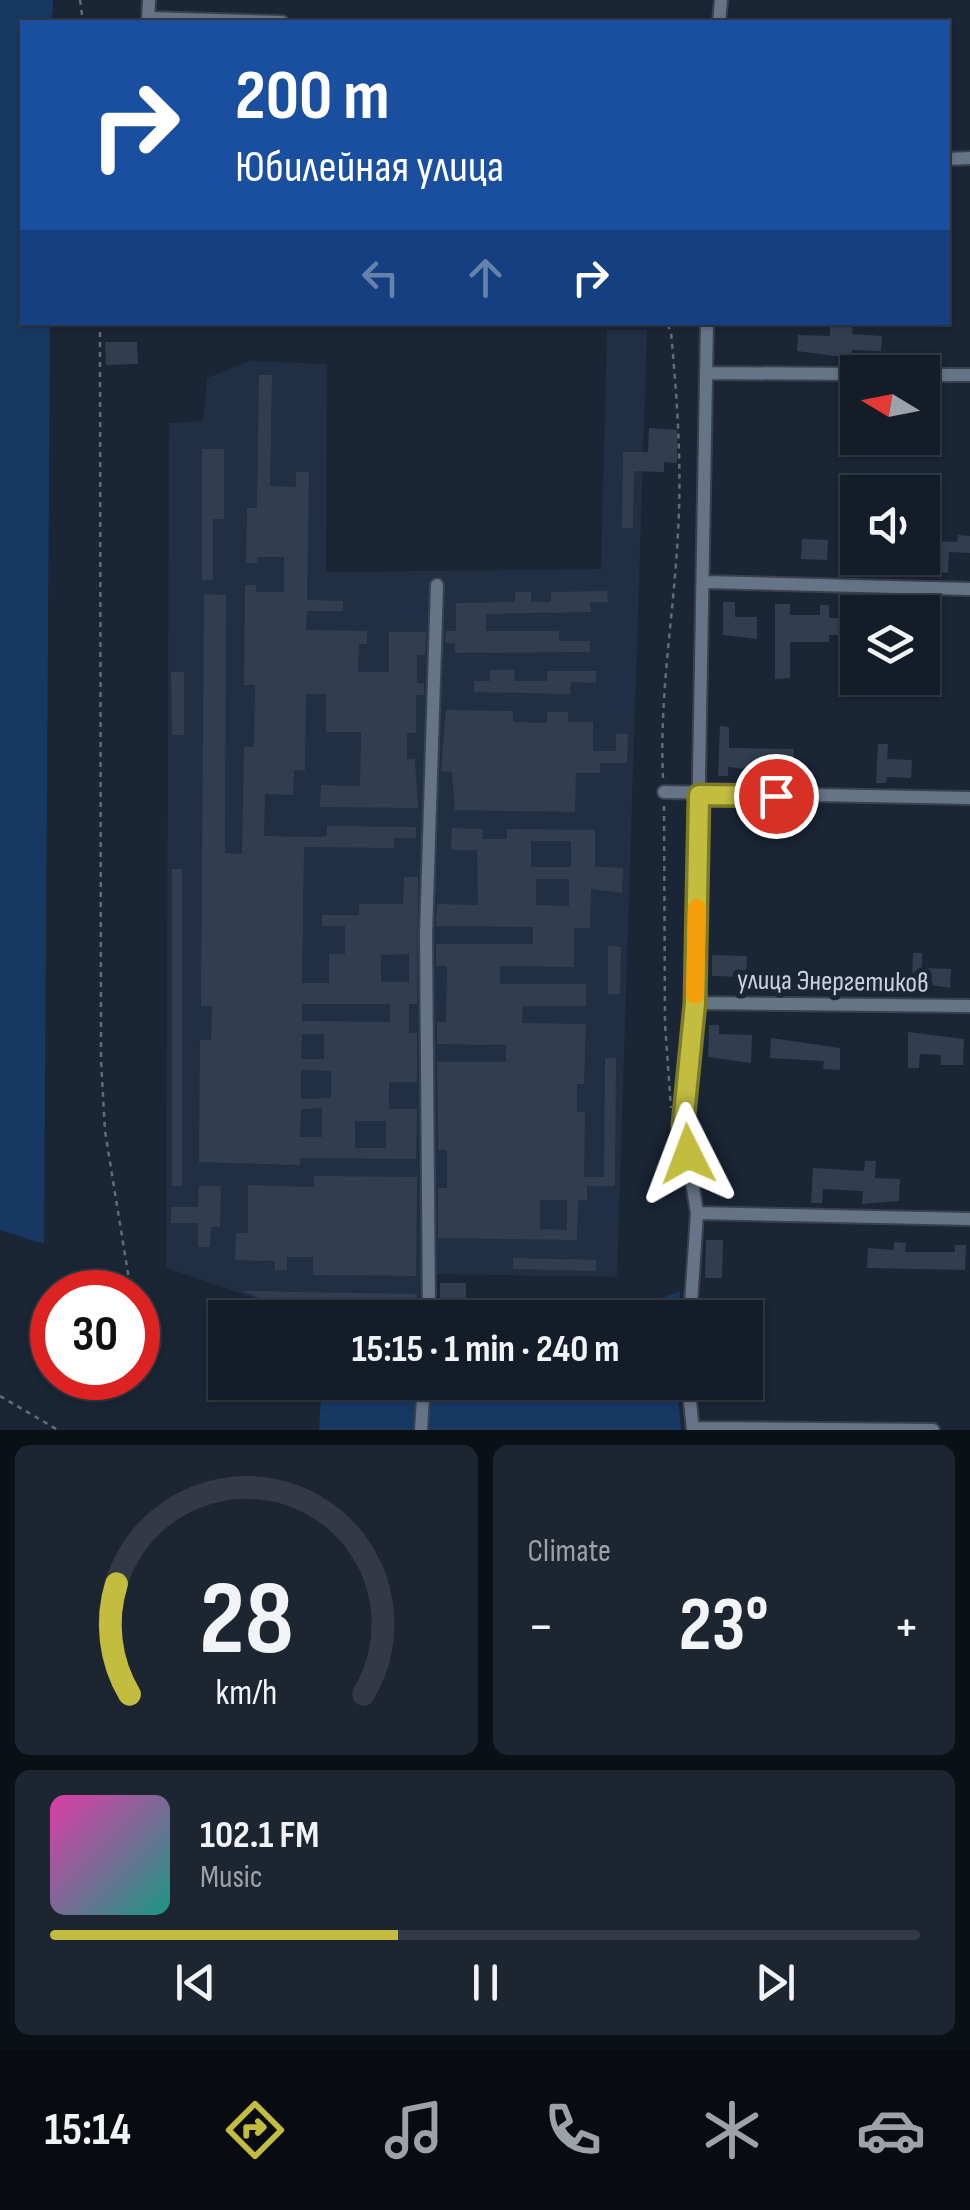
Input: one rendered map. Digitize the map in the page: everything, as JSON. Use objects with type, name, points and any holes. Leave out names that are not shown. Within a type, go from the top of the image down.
[{"type":"street","points":[[148,20],[149,0]]},
{"type":"street","points":[[691,1300],[697,1213],[683,1125],[695,1003],[706,582],[707,325]]},
{"type":"street","points":[[706,373],[840,374]]},
{"type":"street","points":[[940,375],[970,375]]},
{"type":"street","points":[[706,582],[970,589]]},
{"type":"street","points":[[429,1300],[426,934],[436,584]]},
{"type":"street","points":[[664,792],[970,798]]},
{"type":"street","name":"улица Энергетиков","points":[[695,1003],[970,1006]]},
{"type":"street","points":[[697,1213],[970,1219]]},
{"type":"street","points":[[422,1430],[423,1400]]},
{"type":"street","points":[[690,1400],[694,1429],[934,1430]]},
{"type":"path","points":[[100,325],[101,1060],[105,1132],[127,1270]]},
{"type":"path","points":[[668,325],[672,332],[680,448],[678,532],[662,740],[665,1024],[672,1123],[683,1125]]},
{"type":"path","points":[[0,1396],[58,1430]]},
{"type":"shaded area","points":[[0,0],[53,0],[52,20],[20,20],[20,325],[50,325],[44,1244],[0,1230]]},
{"type":"shaded area","points":[[607,330],[647,330],[617,1277],[436,1274],[435,1300],[260,1300],[166,1268],[169,423],[203,421],[207,378],[249,361],[327,364],[326,572],[601,569]]},
{"type":"shaded area","points":[[680,1291],[679,1300],[657,1300]]},
{"type":"shaded area","points":[[321,1400],[678,1400],[681,1430],[319,1430]]},
{"type":"building","points":[[830,325],[853,325],[852,334],[882,336],[881,351],[852,350],[851,355],[840,357],[797,351],[798,335],[830,336]]},
{"type":"building","points":[[105,342],[137,342],[138,364],[106,365]]},
{"type":"building","points":[[259,375],[272,375],[270,486],[296,487],[296,472],[309,472],[307,600],[343,601],[343,611],[307,611],[306,630],[367,631],[367,644],[359,644],[358,672],[389,672],[389,632],[426,632],[425,655],[417,655],[417,683],[424,683],[424,695],[416,695],[416,733],[407,733],[407,759],[415,759],[418,808],[320,807],[321,785],[360,786],[361,732],[326,732],[326,694],[306,694],[305,770],[294,770],[293,795],[265,794],[264,836],[327,836],[327,826],[416,827],[416,838],[394,838],[394,848],[304,847],[302,983],[329,983],[329,954],[345,954],[345,926],[322,926],[322,915],[359,915],[359,904],[403,904],[404,877],[418,877],[417,1004],[409,1004],[409,1033],[417,1033],[417,1082],[389,1082],[389,1109],[417,1109],[416,1159],[300,1158],[300,1165],[199,1162],[200,1040],[211,1040],[212,1006],[201,1006],[204,594],[226,595],[225,853],[242,854],[244,747],[254,747],[255,685],[244,685],[245,585],[256,585],[256,592],[284,592],[284,557],[258,557],[257,563],[246,563],[247,508],[257,508]],"holes":[[[409,954],[409,982],[381,982],[381,955]],[[302,1004],[390,1004],[390,1022],[302,1021]],[[302,1034],[324,1034],[324,1059],[301,1059]],[[301,1070],[331,1071],[331,1098],[301,1099]],[[322,1108],[322,1137],[300,1137],[301,1109]],[[355,1121],[386,1121],[386,1148],[355,1148]]]},
{"type":"building","points":[[649,428],[677,430],[677,463],[664,462],[664,472],[634,471],[633,528],[622,528],[623,452],[648,452]]},
{"type":"building","points":[[202,449],[224,449],[224,519],[213,519],[213,580],[202,580]]},
{"type":"building","points":[[958,535],[970,536],[970,553],[949,552],[948,573],[940,572],[940,541],[957,542]]},
{"type":"building","points":[[802,539],[828,540],[827,560],[801,559]]},
{"type":"building","points":[[607,591],[608,602],[590,602],[591,612],[486,614],[486,631],[559,631],[559,641],[590,641],[590,652],[455,653],[455,643],[445,643],[446,631],[456,631],[456,603],[515,602],[515,592],[531,592],[531,602],[551,602],[551,592]]},
{"type":"building","points":[[723,602],[735,602],[735,617],[757,617],[757,639],[723,635]]},
{"type":"building","points":[[775,604],[790,604],[790,615],[820,615],[820,605],[829,605],[829,618],[840,618],[840,635],[829,635],[829,642],[790,642],[790,678],[775,679]]},
{"type":"building","points":[[490,670],[515,670],[514,681],[547,681],[547,671],[596,671],[596,683],[571,682],[570,694],[474,692],[474,681],[490,681]]},
{"type":"building","points":[[171,672],[184,672],[184,735],[172,735]]},
{"type":"building","points":[[446,710],[513,711],[513,722],[547,723],[547,712],[568,712],[568,722],[593,722],[593,751],[616,751],[616,734],[628,734],[627,763],[600,763],[600,773],[576,773],[575,812],[455,810],[452,772],[441,771]]},
{"type":"building","points":[[720,726],[729,727],[729,748],[794,749],[793,774],[728,767],[728,776],[718,776]]},
{"type":"building","points":[[878,744],[888,744],[887,759],[912,760],[911,778],[887,777],[886,783],[876,783]]},
{"type":"building","points":[[452,828],[483,829],[482,839],[507,839],[507,829],[595,830],[595,867],[623,868],[622,893],[591,889],[590,928],[574,928],[574,967],[500,966],[500,984],[586,984],[586,1006],[523,1006],[522,1023],[586,1024],[584,1084],[577,1084],[577,1112],[585,1112],[584,1177],[604,1177],[605,1058],[616,1058],[615,1186],[587,1186],[587,1200],[578,1200],[577,1240],[438,1238],[438,1188],[447,1188],[447,1150],[438,1150],[437,1062],[506,1062],[506,1045],[437,1044],[437,1022],[446,1022],[447,966],[436,966],[436,944],[533,944],[533,927],[436,926],[437,904],[478,905],[477,850],[451,850]],"holes":[[[531,841],[571,841],[571,867],[531,867]],[[536,879],[569,879],[569,906],[536,905]],[[540,1200],[567,1200],[567,1230],[540,1229]]]},
{"type":"building","points":[[172,869],[182,869],[182,1186],[172,1186]]},
{"type":"building","points":[[608,946],[621,947],[620,994],[608,994]]},
{"type":"building","points":[[913,953],[922,953],[922,968],[951,969],[950,988],[912,982]]},
{"type":"building","points":[[712,955],[747,956],[746,977],[712,976]]},
{"type":"building","points":[[709,1025],[719,1025],[719,1034],[752,1035],[751,1063],[708,1057]]},
{"type":"building","points":[[908,1032],[964,1039],[963,1065],[941,1065],[941,1055],[920,1054],[919,1068],[908,1068]]},
{"type":"building","points":[[771,1038],[840,1048],[840,1070],[823,1069],[824,1061],[770,1058]]},
{"type":"building","points":[[865,1161],[876,1161],[875,1178],[900,1179],[899,1201],[862,1204],[863,1191],[823,1189],[822,1203],[811,1203],[813,1168],[864,1171]]},
{"type":"building","points":[[314,1176],[417,1177],[416,1276],[313,1275],[313,1257],[287,1257],[287,1270],[275,1270],[275,1261],[235,1260],[236,1233],[248,1233],[248,1185],[314,1187]]},
{"type":"building","points":[[199,1186],[221,1186],[220,1227],[211,1227],[210,1247],[198,1247],[198,1223],[171,1223],[171,1207],[198,1207]]},
{"type":"building","points":[[706,1240],[723,1240],[722,1278],[705,1278]]},
{"type":"building","points":[[894,1242],[906,1243],[905,1252],[955,1252],[955,1245],[966,1245],[965,1270],[867,1268],[868,1248],[894,1250]]},
{"type":"building","points":[[513,1258],[596,1260],[596,1271],[513,1269]]},
{"type":"building","points":[[440,1283],[466,1283],[466,1300],[440,1300]]},
{"type":"building","points":[[243,1291],[417,1294],[417,1300],[264,1300]]},
{"type":"slow traffic","points":[[695,995],[697,908]]},
{"type":"route","points":[[688,1154],[683,1125],[695,1003],[699,795],[776,796]]}]
